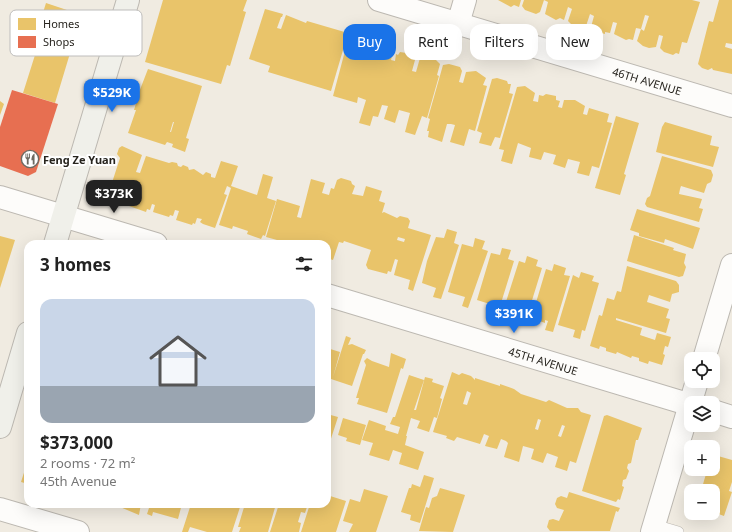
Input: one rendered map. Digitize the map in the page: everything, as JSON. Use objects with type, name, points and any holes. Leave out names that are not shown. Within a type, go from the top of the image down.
[{"type":"street","points":[[125,10],[128,0]]},
{"type":"street","name":"46TH AVENUE","points":[[379,0],[458,24]]},
{"type":"street","points":[[458,24],[465,0]]},
{"type":"street","name":"46TH AVENUE","points":[[462,25],[732,106]]},
{"type":"street","points":[[56,240],[111,56]]},
{"type":"street","points":[[0,197],[143,240]]},
{"type":"street","points":[[706,352],[732,265]]},
{"type":"street","name":"45TH AVENUE","points":[[331,296],[684,403]]},
{"type":"street","points":[[0,427],[24,346]]},
{"type":"street","points":[[720,413],[732,417]]},
{"type":"street","points":[[653,528],[684,428]]},
{"type":"street","points":[[0,509],[78,532]]},
{"type":"lane","points":[[653,528],[678,532]]},
{"type":"building: Homes","points":[[163,0],[247,0],[243,11],[246,12],[230,66],[227,65],[221,84],[145,62]]},
{"type":"building: Homes","points":[[498,0],[521,0],[519,7],[514,5],[511,7]]},
{"type":"building: Homes","points":[[524,0],[544,0],[540,12],[536,14],[525,10],[522,6]]},
{"type":"building: Homes","points":[[544,0],[692,0],[700,2],[687,43],[682,42],[679,54],[676,53],[673,55],[664,52],[660,48],[663,36],[659,35],[656,47],[649,48],[643,46],[637,41],[641,29],[636,28],[633,40],[626,40],[614,34],[617,23],[613,22],[610,33],[605,32],[605,34],[603,33],[603,24],[592,24],[594,16],[590,14],[587,24],[571,24],[568,21],[572,9],[568,7],[564,20],[560,18],[556,20],[545,14],[548,2]],"holes":[[[645,15],[649,16],[644,31],[641,29]]]},
{"type":"building: Homes","points":[[719,0],[732,0],[732,44],[726,43],[725,47],[732,49],[732,74],[713,70],[712,68],[708,70],[702,68],[698,64],[709,21],[713,22]]},
{"type":"building: Homes","points":[[46,3],[67,10],[44,10]]},
{"type":"building: Homes","points":[[265,9],[283,14],[277,28],[281,29],[286,15],[306,23],[307,21],[343,32],[343,50],[331,91],[268,72],[270,66],[249,59]]},
{"type":"building: Homes","points":[[400,52],[404,53],[404,60],[415,60],[412,71],[416,72],[419,60],[436,60],[440,64],[437,75],[439,76],[427,118],[422,116],[415,135],[405,132],[410,113],[399,110],[395,123],[384,119],[388,106],[382,105],[378,117],[373,116],[370,126],[359,123],[366,100],[358,97],[357,103],[333,96],[343,58],[343,60],[395,61],[396,54],[398,55]]},
{"type":"building: Homes","points":[[35,56],[69,56],[55,103],[23,93]]},
{"type":"building: Homes","points":[[449,64],[460,67],[462,71],[459,82],[463,83],[466,72],[476,71],[486,78],[483,85],[487,86],[475,131],[469,129],[464,146],[450,142],[455,125],[451,124],[447,124],[442,142],[428,137],[429,131],[427,131],[430,119],[428,118],[443,65]]},
{"type":"building: Homes","points":[[148,69],[202,86],[186,138],[189,139],[185,152],[172,147],[173,144],[167,142],[165,145],[128,133],[136,110],[134,110],[136,100]]},
{"type":"building: Homes","points":[[497,78],[511,84],[509,93],[513,94],[500,138],[495,137],[491,146],[479,143],[482,133],[477,131],[492,79]]},
{"type":"building: Homes","points":[[525,86],[535,93],[533,101],[538,102],[539,95],[543,96],[546,94],[556,96],[556,100],[560,101],[558,107],[562,108],[564,100],[575,100],[585,106],[583,114],[587,115],[589,108],[609,114],[607,122],[612,123],[599,168],[592,166],[589,176],[577,173],[580,162],[568,159],[565,168],[553,164],[556,155],[544,152],[541,160],[529,157],[531,148],[518,143],[512,164],[501,161],[504,150],[499,149],[517,87]]},
{"type":"building: Homes","points":[[0,101],[4,104],[0,115]]},
{"type":"building: Homes","points":[[616,116],[639,123],[624,174],[626,175],[620,195],[595,188]]},
{"type":"building: Homes","points":[[665,122],[712,136],[710,145],[719,147],[713,167],[656,152],[662,127]]},
{"type":"building: Homes","points":[[122,146],[142,155],[136,172],[140,173],[146,156],[169,163],[177,163],[178,166],[181,167],[183,165],[188,167],[189,170],[194,169],[203,175],[206,172],[211,174],[211,177],[215,178],[221,161],[238,166],[231,186],[257,195],[263,174],[273,177],[267,198],[276,201],[265,236],[263,235],[261,239],[247,234],[248,231],[233,226],[232,229],[219,225],[231,188],[227,186],[224,194],[227,195],[215,228],[200,222],[202,219],[197,218],[195,224],[193,223],[192,225],[176,220],[179,211],[175,210],[173,216],[170,215],[169,217],[153,212],[155,205],[152,204],[150,210],[147,209],[146,212],[129,206],[132,197],[129,196],[127,204],[107,198],[120,158],[117,154],[119,148]]},
{"type":"building: Homes","points":[[662,156],[711,170],[713,175],[711,182],[707,184],[704,193],[681,186],[680,189],[679,194],[702,199],[699,208],[703,209],[699,222],[647,207],[645,204],[647,198],[650,196]]},
{"type":"building: Homes","points":[[341,178],[351,181],[355,186],[352,194],[363,196],[366,186],[382,191],[379,201],[385,203],[382,213],[384,212],[397,218],[400,216],[408,218],[410,221],[408,228],[431,235],[413,291],[408,289],[410,280],[394,275],[398,260],[395,259],[391,272],[388,271],[387,274],[368,269],[366,265],[371,250],[344,241],[343,243],[339,242],[333,260],[331,259],[331,240],[277,240],[266,237],[277,199],[300,206],[297,217],[301,218],[311,179],[325,183],[322,193],[329,195],[331,188],[334,189],[337,180]],"holes":[[[398,237],[405,239],[404,242],[397,240]]]},
{"type":"building: Homes","points":[[637,209],[700,228],[693,249],[665,239],[664,243],[639,236],[639,233],[630,230]]},
{"type":"building: Homes","points":[[447,229],[457,232],[454,243],[459,245],[441,299],[433,297],[436,288],[422,283],[427,261],[436,237],[444,238]]},
{"type":"building: Homes","points":[[634,235],[674,248],[673,250],[686,254],[684,263],[686,267],[683,276],[679,277],[627,261]]},
{"type":"building: Homes","points":[[0,236],[15,240],[0,288]]},
{"type":"building: Homes","points":[[475,238],[485,241],[482,249],[488,251],[468,308],[462,306],[465,297],[448,292],[462,244],[473,247]]},
{"type":"building: Homes","points":[[502,248],[511,250],[508,259],[514,261],[497,316],[490,314],[493,305],[477,300],[491,253],[500,255]]},
{"type":"building: Homes","points":[[527,256],[538,260],[536,266],[542,268],[525,323],[518,321],[521,313],[504,308],[519,261],[525,263]]},
{"type":"building: Homes","points":[[554,264],[566,268],[564,275],[570,276],[553,332],[545,330],[548,321],[545,320],[545,323],[534,319],[532,316],[546,269],[552,271]]},
{"type":"building: Homes","points":[[627,266],[676,281],[679,285],[679,292],[672,294],[670,302],[649,295],[647,302],[669,309],[666,318],[670,319],[666,333],[616,318],[616,320],[642,328],[640,335],[655,340],[657,333],[671,337],[668,347],[665,346],[663,354],[665,355],[662,365],[649,361],[648,364],[639,361],[639,358],[632,356],[631,358],[617,352],[616,354],[606,351],[606,348],[600,346],[599,349],[590,346],[599,315],[602,316],[607,298],[614,300],[617,291],[621,292]]},
{"type":"building: Homes","points":[[581,272],[594,276],[592,281],[599,283],[585,331],[582,330],[580,339],[573,337],[575,330],[558,325],[573,275],[579,278]]},
{"type":"building: Homes","points":[[346,336],[351,338],[348,345],[352,344],[366,350],[363,354],[352,386],[331,379],[331,349],[340,352],[333,377]]},
{"type":"building: Homes","points":[[391,353],[406,359],[403,369],[401,368],[387,413],[357,404],[359,398],[356,398],[366,365],[364,361],[367,358],[389,367]]},
{"type":"building: Homes","points":[[452,372],[459,375],[462,373],[471,376],[475,380],[475,378],[500,386],[500,384],[514,389],[521,394],[546,402],[549,400],[567,408],[578,408],[581,412],[591,415],[576,463],[570,461],[567,471],[555,467],[558,457],[547,453],[543,463],[531,459],[534,449],[523,446],[519,462],[504,457],[508,443],[501,439],[497,449],[485,446],[489,436],[484,434],[480,444],[457,437],[454,441],[446,438],[447,436],[433,432]],"holes":[[[467,391],[471,393],[467,405],[463,404]],[[538,419],[541,420],[538,430],[535,429]],[[562,425],[565,426],[561,437],[558,436]]]},
{"type":"building: Homes","points":[[409,375],[424,380],[414,410],[416,410],[425,377],[433,379],[432,382],[444,386],[440,398],[442,399],[437,418],[434,417],[429,432],[417,428],[420,421],[411,418],[405,445],[424,452],[418,470],[399,464],[402,453],[393,450],[389,461],[369,455],[373,443],[362,440],[369,420],[386,426],[385,430],[398,434],[400,427],[390,424],[393,417],[395,417]]},
{"type":"building: Homes","points":[[331,415],[338,417],[331,439]]},
{"type":"building: Homes","points":[[607,415],[642,428],[638,440],[636,440],[631,463],[628,464],[627,468],[629,471],[626,479],[623,480],[622,486],[624,487],[620,500],[618,499],[616,502],[582,491],[604,416]]},
{"type":"building: Homes","points":[[343,418],[366,425],[360,445],[346,441],[347,438],[338,435]]},
{"type":"building: Homes","points":[[720,457],[732,460],[732,482],[729,491],[732,492],[724,516],[720,515],[720,484],[703,484],[705,476],[720,476]]},
{"type":"building: Homes","points":[[24,473],[24,483],[21,482]]},
{"type":"building: Homes","points":[[424,475],[434,478],[420,523],[410,520],[411,515],[401,512],[409,488],[411,488],[412,484],[420,487]]},
{"type":"building: Homes","points":[[440,488],[465,495],[453,532],[419,531],[426,507],[429,508],[432,498],[437,496]]},
{"type":"building: Homes","points":[[364,489],[388,496],[376,532],[349,532],[353,524],[343,521],[350,499],[360,502]]},
{"type":"building: Homes","points":[[569,492],[620,508],[618,512],[616,511],[610,531],[550,531],[547,527],[549,520],[553,519],[559,521],[564,510],[557,508],[555,504],[557,498],[561,496],[567,498]]},
{"type":"building: Homes","points":[[331,496],[346,501],[336,532],[301,532],[309,508],[331,508]]},
{"type":"building: Homes","points":[[122,508],[140,508],[139,515]]},
{"type":"building: Homes","points":[[149,508],[181,508],[178,519],[153,512],[152,516],[147,514]]},
{"type":"building: Homes","points":[[190,508],[240,508],[232,532],[207,532],[190,527],[188,532],[182,532]]},
{"type":"building: Homes","points":[[244,508],[275,508],[268,532],[239,532],[241,527],[238,527]]},
{"type":"building: Homes","points":[[278,508],[307,508],[305,513],[301,512],[298,522],[301,523],[299,532],[270,532]]},
{"type":"building: Shops","points":[[12,90],[58,104],[36,172],[28,176],[0,166],[0,127]]},
{"type":"place","name":"Feng Ze Yuan","points":[[30,159]]}]
